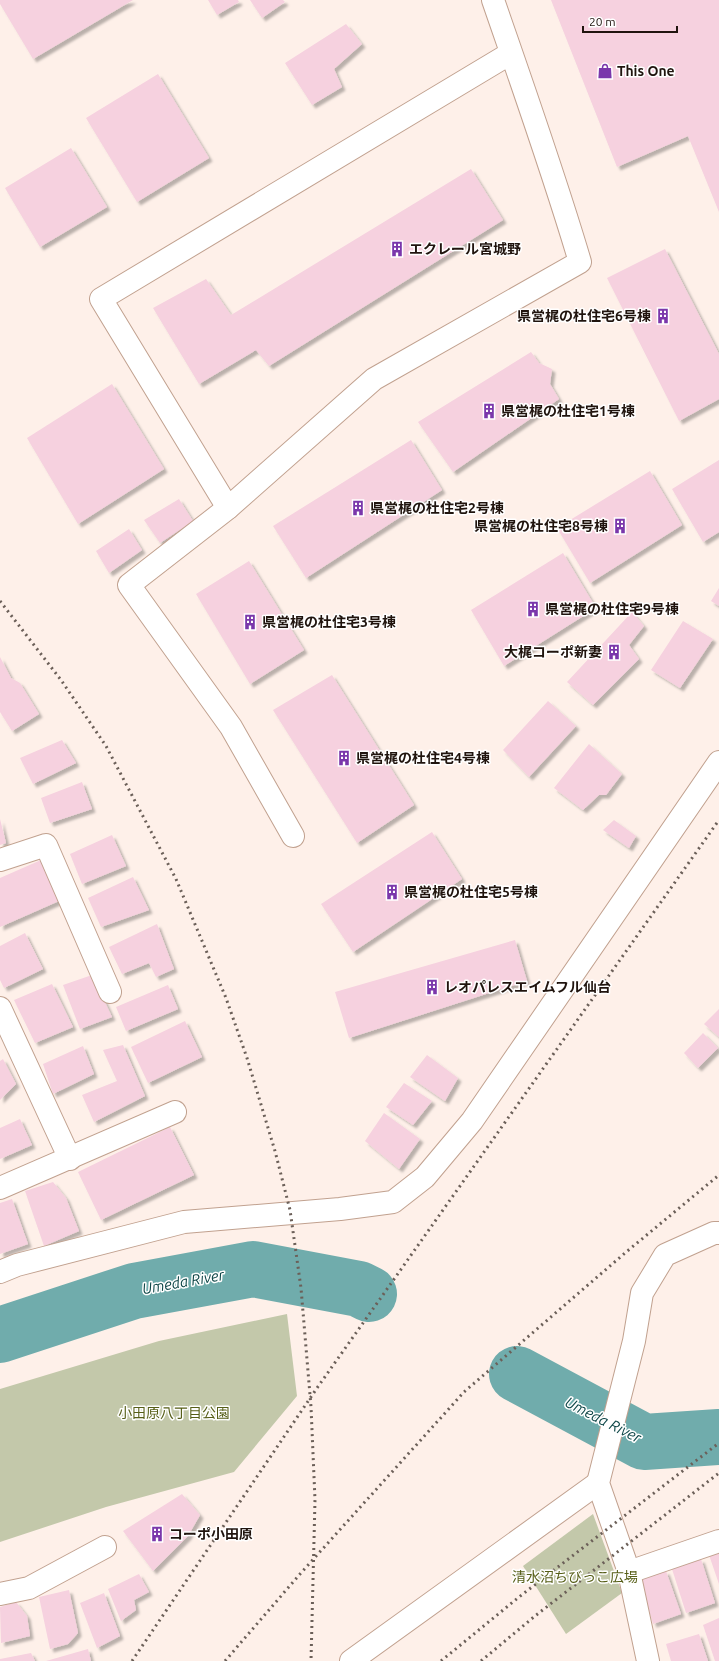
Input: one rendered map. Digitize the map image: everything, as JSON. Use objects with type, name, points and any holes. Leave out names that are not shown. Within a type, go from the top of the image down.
[{"type":"street","points":[[293,836],[231,727],[129,585],[228,508],[374,379],[580,262],[564,206],[493,0]]},
{"type":"street","points":[[228,508],[101,299],[512,53]]},
{"type":"street","points":[[0,1272],[17,1265],[184,1222],[340,1210],[393,1202],[425,1177],[472,1121],[719,762]]},
{"type":"street","points":[[0,860],[46,845],[110,992]]},
{"type":"street","points":[[0,1008],[70,1159]]},
{"type":"street","points":[[0,1188],[70,1159],[175,1112]]},
{"type":"street","points":[[648,1661],[629,1572],[598,1483],[634,1341],[642,1293],[665,1255],[714,1233],[719,1233]]},
{"type":"street","points":[[351,1661],[598,1483]]},
{"type":"street","points":[[629,1572],[719,1541]]},
{"type":"street","points":[[0,1594],[29,1588],[105,1547]]},
{"type":"green space","name":"小田原八丁目公園","points":[[287,1314],[297,1396],[234,1472],[106,1507],[0,1542],[0,1389],[159,1341]]},
{"type":"green space","name":"清水沼ちびっこ広場","points":[[593,1514],[622,1593],[566,1634],[523,1566]]},
{"type":"building","points":[[0,0],[133,0],[33,59],[0,4]]},
{"type":"building","points":[[208,0],[238,0],[239,2],[217,15]]},
{"type":"building","points":[[250,0],[283,0],[285,2],[262,18]]},
{"type":"building","points":[[551,0],[719,0],[719,212],[688,136],[617,167]]},
{"type":"building","points":[[346,24],[362,44],[334,69],[342,87],[312,105],[285,63]]},
{"type":"building","points":[[158,74],[209,158],[137,202],[86,118]]},
{"type":"building","points":[[71,148],[107,207],[40,247],[5,188]]},
{"type":"building","name":"エクレール宮城野","points":[[471,169],[503,220],[269,366],[256,350],[199,384],[153,308],[206,279],[231,315]]},
{"type":"building","name":"県営梶の杜住宅6号棟","points":[[665,249],[719,354],[719,399],[679,421],[607,278]]},
{"type":"building","name":"県営梶の杜住宅1号棟","points":[[531,352],[539,363],[552,369],[550,384],[559,399],[453,472],[418,422]]},
{"type":"building","points":[[112,384],[164,469],[78,524],[27,438]]},
{"type":"building","name":"県営梶の杜住宅2号棟","points":[[411,440],[442,490],[306,578],[273,526]]},
{"type":"building","points":[[719,460],[719,532],[703,542],[672,489]]},
{"type":"building","name":"県営梶の杜住宅8号棟","points":[[650,471],[682,525],[590,583],[557,528]]},
{"type":"building","points":[[179,499],[193,521],[160,543],[144,520]]},
{"type":"building","points":[[129,529],[142,550],[109,573],[96,551]]},
{"type":"building","name":"県営梶の杜住宅9号棟","points":[[563,553],[596,608],[504,666],[471,610]]},
{"type":"building","name":"県営梶の杜住宅3号棟","points":[[249,561],[304,650],[250,684],[196,594]]},
{"type":"building","points":[[719,588],[719,606],[711,601]]},
{"type":"building","name":"大梶コーポ新妻","points":[[632,612],[644,626],[629,645],[639,659],[593,705],[567,682]]},
{"type":"building","points":[[683,621],[713,639],[680,688],[651,670]]},
{"type":"building","points":[[0,657],[11,678],[20,683],[39,714],[12,731],[0,712]]},
{"type":"building","name":"県営梶の杜住宅4号棟","points":[[332,675],[414,805],[357,843],[273,710]]},
{"type":"building","points":[[548,701],[576,726],[529,777],[503,750]]},
{"type":"building","points":[[62,740],[76,763],[33,784],[20,758]]},
{"type":"building","points":[[589,744],[622,774],[606,795],[599,795],[583,810],[554,788]]},
{"type":"building","points":[[82,782],[92,809],[50,823],[41,798]]},
{"type":"building","points":[[0,819],[6,843],[0,845]]},
{"type":"building","points":[[614,820],[636,836],[629,848],[603,830]]},
{"type":"building","name":"県営梶の杜住宅5号棟","points":[[432,832],[462,879],[353,952],[321,904]]},
{"type":"building","points":[[112,835],[126,866],[82,884],[70,854]]},
{"type":"building","points":[[41,860],[59,901],[0,927],[0,878]]},
{"type":"building","points":[[133,877],[149,910],[101,927],[88,898]]},
{"type":"building","points":[[157,924],[174,969],[156,977],[149,963],[122,974],[109,947]]},
{"type":"building","points":[[25,933],[43,969],[4,988],[0,980],[0,946]]},
{"type":"building","name":"レオパレスエイムフル仙台","points":[[515,940],[527,981],[349,1038],[335,992]]},
{"type":"building","points":[[92,975],[112,1017],[80,1029],[63,985]]},
{"type":"building","points":[[52,984],[73,1027],[35,1043],[14,1000]]},
{"type":"building","points":[[168,985],[178,1009],[126,1031],[116,1007]]},
{"type":"building","points":[[719,1009],[719,1037],[704,1024]]},
{"type":"building","points":[[185,1021],[202,1057],[148,1083],[131,1047]]},
{"type":"building","points":[[703,1033],[718,1048],[698,1068],[684,1053]]},
{"type":"building","points":[[123,1045],[145,1096],[94,1122],[82,1095],[117,1081],[103,1050]]},
{"type":"building","points":[[83,1046],[94,1074],[53,1094],[43,1064]]},
{"type":"building","points":[[427,1055],[458,1078],[445,1101],[410,1077]]},
{"type":"building","points":[[3,1059],[16,1084],[0,1100],[0,1061]]},
{"type":"building","points":[[404,1083],[432,1101],[413,1125],[386,1107]]},
{"type":"building","points":[[384,1113],[420,1139],[399,1169],[365,1141]]},
{"type":"building","points":[[20,1119],[32,1145],[0,1159],[0,1128]]},
{"type":"building","points":[[170,1127],[194,1175],[101,1220],[78,1172]]},
{"type":"building","points":[[53,1182],[66,1198],[79,1231],[44,1246],[25,1191]]},
{"type":"building","points":[[12,1199],[28,1244],[0,1254],[0,1203]]},
{"type":"building","name":"コーポ小田原","points":[[182,1494],[200,1515],[188,1536],[153,1571],[123,1531]]},
{"type":"building","points":[[719,1552],[719,1584],[709,1555]]},
{"type":"building","points":[[701,1559],[715,1603],[686,1613],[672,1569]]},
{"type":"building","points":[[666,1571],[681,1614],[653,1624],[640,1580]]},
{"type":"building","points":[[139,1574],[149,1592],[134,1600],[136,1610],[121,1621],[108,1589]]},
{"type":"building","points":[[69,1590],[78,1633],[68,1644],[50,1649],[39,1597]]},
{"type":"building","points":[[104,1593],[120,1636],[97,1648],[80,1603]]},
{"type":"building","points":[[16,1602],[27,1616],[30,1636],[1,1643],[0,1607]]},
{"type":"building","points":[[719,1618],[719,1661],[715,1661],[703,1625]]},
{"type":"building","points":[[699,1634],[708,1661],[671,1661],[666,1644]]},
{"type":"building","points":[[88,1649],[91,1661],[46,1661]]},
{"type":"building","points":[[31,1653],[35,1661],[0,1661],[0,1659]]},
{"type":"waterway","name":"Umeda River","points":[[0,1335],[134,1291],[253,1269],[359,1289],[369,1294]]},
{"type":"waterway","name":"Umeda River","points":[[517,1374],[644,1442],[719,1437]]},
{"type":"railway","points":[[0,601],[61,680],[106,746],[176,879],[226,998],[247,1058],[275,1151],[290,1210],[301,1288],[311,1407],[315,1500],[311,1661]]},
{"type":"railway","points":[[132,1661],[317,1388],[719,820]]},
{"type":"railway","points":[[225,1661],[300,1574],[464,1392],[625,1253],[719,1175]]},
{"type":"railway","points":[[441,1661],[519,1597],[719,1443]]},
{"type":"railway","points":[[481,1661],[535,1616],[719,1473]]},
{"type":"place","name":"This One","points":[[605,71]]},
{"type":"place","name":"エクレール宮城野","points":[[397,249]]},
{"type":"place","name":"県営梶の杜住宅6号棟","points":[[663,316]]},
{"type":"place","name":"県営梶の杜住宅1号棟","points":[[489,411]]},
{"type":"place","name":"県営梶の杜住宅2号棟","points":[[358,508]]},
{"type":"place","name":"県営梶の杜住宅8号棟","points":[[620,526]]},
{"type":"place","name":"県営梶の杜住宅9号棟","points":[[533,609]]},
{"type":"place","name":"県営梶の杜住宅3号棟","points":[[250,622]]},
{"type":"place","name":"大梶コーポ新妻","points":[[614,652]]},
{"type":"place","name":"県営梶の杜住宅4号棟","points":[[344,758]]},
{"type":"place","name":"県営梶の杜住宅5号棟","points":[[392,892]]},
{"type":"place","name":"レオパレスエイムフル仙台","points":[[432,987]]},
{"type":"place","name":"コーポ小田原","points":[[157,1534]]}]
